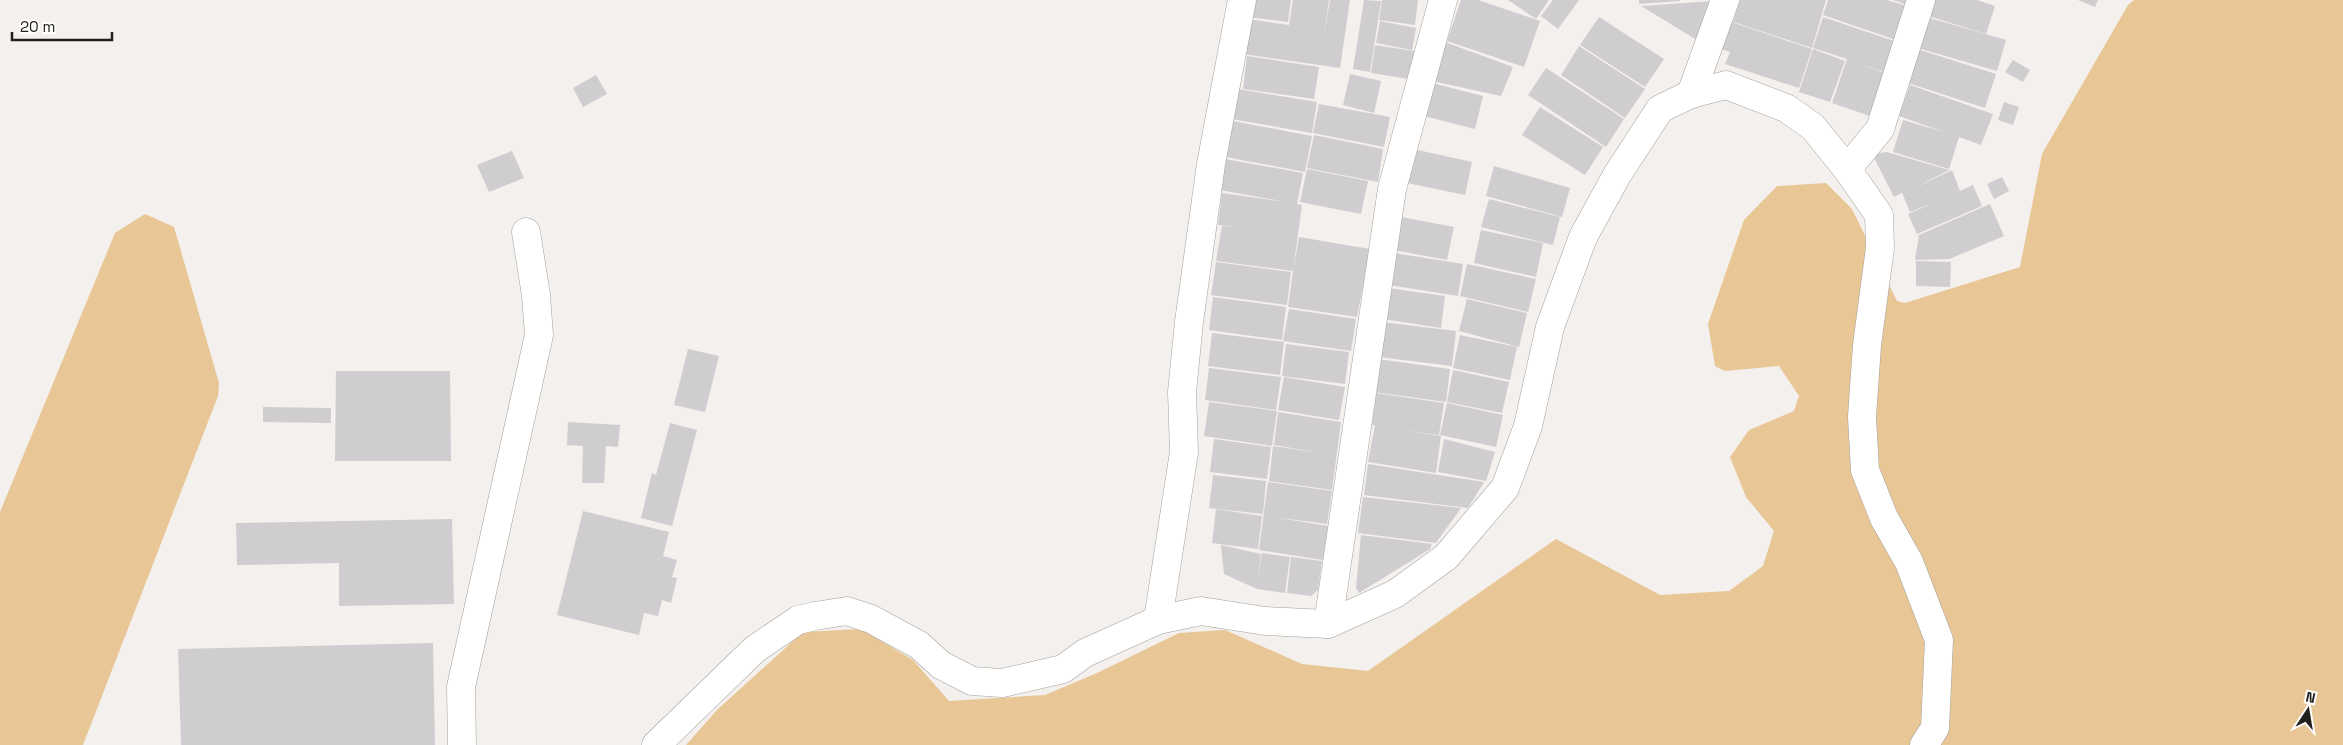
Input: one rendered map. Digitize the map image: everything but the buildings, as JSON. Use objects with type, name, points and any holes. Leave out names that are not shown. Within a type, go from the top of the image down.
[{"type":"street","points":[[1158,620],[1184,452],[1182,392],[1189,322],[1211,164],[1242,0]]},
{"type":"street","points":[[1328,624],[1392,189],[1443,0]]},
{"type":"street","points":[[1691,94],[1725,0]]},
{"type":"street","points":[[1847,169],[1880,129],[1921,0]]},
{"type":"street","points":[[656,745],[755,649],[798,620],[815,616],[847,611],[871,619],[918,645],[942,665],[972,681],[1002,683],[1063,669],[1085,653],[1158,620],[1201,611],[1265,621],[1328,624],[1395,594],[1446,557],[1505,488],[1528,426],[1550,327],[1583,237],[1617,175],[1660,109],[1691,94],[1726,85],[1786,108],[1813,127],[1847,169],[1878,215],[1880,248],[1867,345],[1862,417],[1865,470],[1884,518],[1909,562],[1939,640],[1935,728],[1924,745]]},
{"type":"street","points":[[462,745],[461,687],[539,335],[536,295],[526,232]]},
{"type":"shaded area","points":[[2134,0],[2343,0],[2343,745],[686,745],[717,710],[803,632],[861,629],[913,660],[949,701],[1045,695],[1097,673],[1179,633],[1225,630],[1302,664],[1368,671],[1556,539],[1660,595],[1729,591],[1763,566],[1774,531],[1746,497],[1730,457],[1749,430],[1794,411],[1799,396],[1779,366],[1725,371],[1715,366],[1708,324],[1744,220],[1777,186],[1826,183],[1852,209],[1897,301],[1905,303],[2020,267],[2042,154],[2128,5]]},
{"type":"shaded area","points":[[145,214],[174,227],[219,383],[218,396],[83,745],[0,745],[0,512],[115,233]]}]
